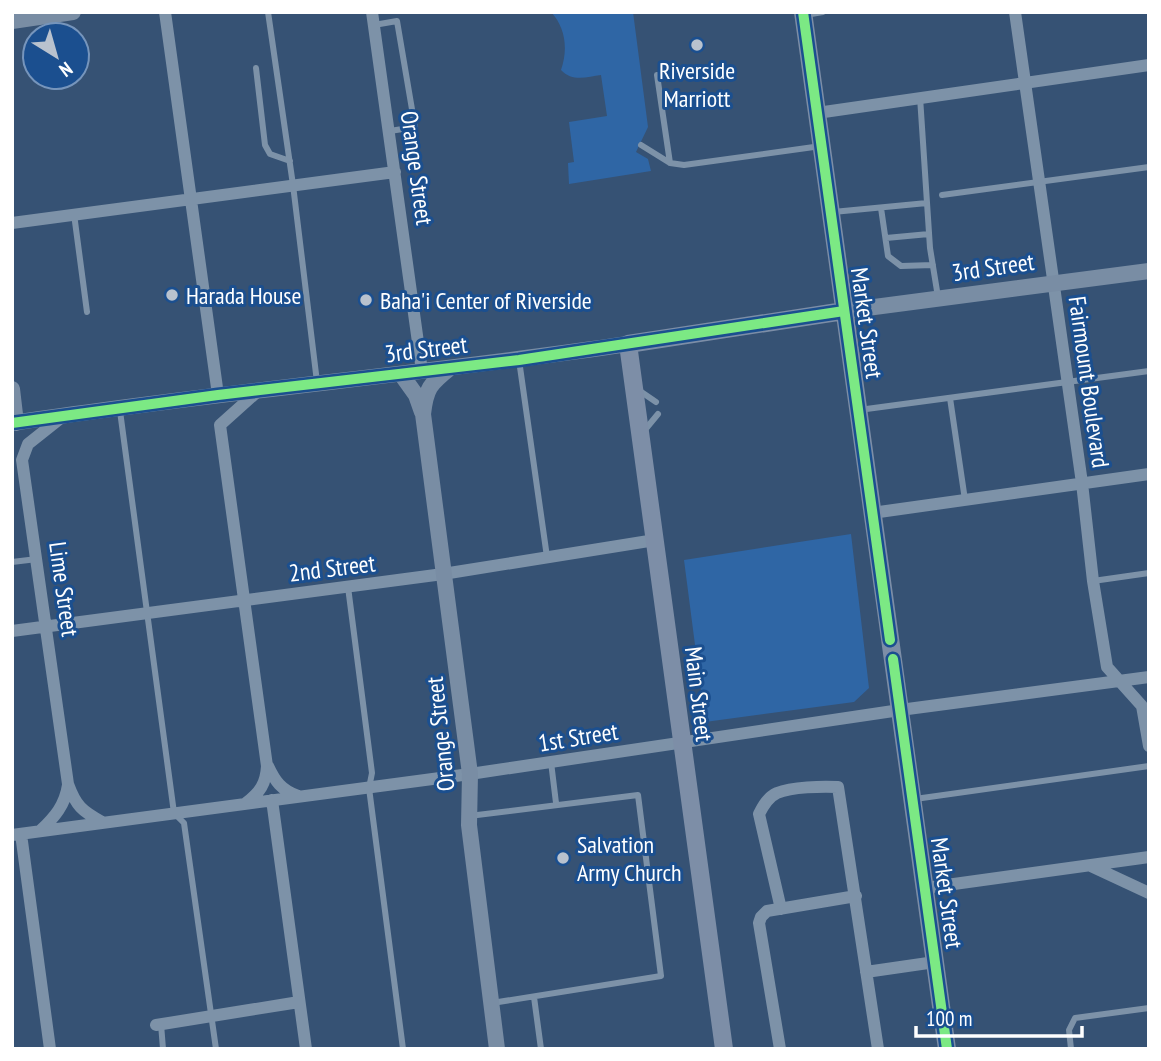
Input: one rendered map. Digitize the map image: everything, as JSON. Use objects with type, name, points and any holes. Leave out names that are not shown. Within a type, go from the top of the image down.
[{"type":"main road","name":"Market Street","points":[[803,14],[947,1049]]},
{"type":"main road","name":"3rd Street","points":[[628,344],[844,311]]},
{"type":"main road","name":"Main Street","points":[[628,344],[680,742],[724,1049]]},
{"type":"street","points":[[165,12],[218,395]]},
{"type":"street","name":"Fairmount Boulevard","points":[[1015,12],[1107,667],[1142,706],[1149,746]]},
{"type":"street","points":[[12,22],[68,13]]},
{"type":"street","name":"Orange Street","points":[[373,19],[422,371]]},
{"type":"street","points":[[817,113],[1149,65]]},
{"type":"street","points":[[12,223],[395,172]]},
{"type":"street","name":"3rd Street","points":[[844,311],[1149,271]]},
{"type":"street","name":"3rd Street","points":[[14,423],[628,344]]},
{"type":"street","name":"Orange Street","points":[[450,368],[432,382],[425,393],[423,414],[470,774],[469,816],[497,1049]]},
{"type":"street","name":"Orange Street","points":[[401,374],[416,395],[423,414]]},
{"type":"street","points":[[12,389],[14,423]]},
{"type":"street","points":[[246,804],[266,781],[268,766],[220,425],[258,391]]},
{"type":"street","name":"Lime Street","points":[[62,417],[28,444],[22,460],[68,784]]},
{"type":"street","points":[[872,513],[1149,474]]},
{"type":"street","name":"2nd Street","points":[[12,631],[443,574],[655,540]]},
{"type":"street","name":"1st Street","points":[[17,834],[470,774],[900,710],[1149,677]]},
{"type":"street","points":[[268,766],[275,782],[285,792],[300,797]]},
{"type":"street","points":[[68,784],[74,801],[85,813],[103,822]]},
{"type":"street","points":[[40,831],[55,818],[66,800],[68,784]]},
{"type":"street","points":[[781,909],[759,814],[765,802],[776,793],[824,786],[838,787],[878,1049]]},
{"type":"street","points":[[272,800],[306,1049]]},
{"type":"street","points":[[17,834],[50,1049]]},
{"type":"street","points":[[925,888],[1149,857]]},
{"type":"street","points":[[1091,866],[1149,893]]},
{"type":"street","points":[[780,1049],[759,923],[761,917],[767,911],[856,896]]},
{"type":"street","points":[[866,972],[935,962]]},
{"type":"street","points":[[158,1024],[299,1002]]},
{"type":"lane","points":[[268,12],[290,161],[317,384]]},
{"type":"lane","points":[[803,14],[823,12]]},
{"type":"lane","points":[[373,19],[397,21],[415,127],[390,131]]},
{"type":"lane","points":[[256,68],[265,145],[270,154],[290,161]]},
{"type":"lane","points":[[657,75],[670,163]]},
{"type":"lane","points":[[920,97],[929,234],[939,299]]},
{"type":"lane","points":[[641,145],[670,163],[684,165],[821,146]]},
{"type":"lane","points":[[942,195],[1149,167]]},
{"type":"lane","points":[[831,213],[927,203]]},
{"type":"lane","points":[[881,208],[888,256],[901,266],[933,265]]},
{"type":"lane","points":[[74,214],[87,312]]},
{"type":"lane","points":[[886,238],[929,234]]},
{"type":"lane","points":[[519,360],[547,557]]},
{"type":"lane","points":[[858,411],[1149,371]]},
{"type":"lane","points":[[635,388],[656,402]]},
{"type":"lane","points":[[950,398],[965,499]]},
{"type":"lane","points":[[120,409],[174,813],[184,825],[216,1049]]},
{"type":"lane","points":[[641,436],[658,414]]},
{"type":"lane","points":[[12,562],[37,559]]},
{"type":"lane","points":[[1093,581],[1149,573]]},
{"type":"lane","points":[[348,587],[372,773],[369,788],[404,1049]]},
{"type":"lane","points":[[551,762],[556,803]]},
{"type":"lane","points":[[913,800],[1149,766]]},
{"type":"lane","points":[[469,816],[556,803],[638,795],[661,976],[490,1004]]},
{"type":"lane","points":[[534,997],[541,1049]]},
{"type":"lane","points":[[1071,1049],[1069,1030],[1075,1018],[1149,1008]]},
{"type":"lane","points":[[158,1024],[163,1049]]},
{"type":"shaded area","points":[[551,12],[633,12],[648,127],[636,152],[648,159],[651,171],[569,184],[568,163],[574,162],[569,122],[607,116],[601,75],[575,77],[561,70],[564,55],[563,32]]},
{"type":"shaded area","points":[[851,534],[869,688],[854,702],[705,722],[684,560]]},
{"type":"cycle path","points":[[803,12],[890,640]]},
{"type":"cycle path","points":[[12,423],[218,395],[519,360],[844,311]]},
{"type":"cycle path","points":[[893,659],[947,1049]]},
{"type":"place","name":"Riverside Marriott","points":[[697,45]]},
{"type":"place","name":"Harada House","points":[[172,295]]},
{"type":"place","name":"Baha'i Center of Riverside","points":[[366,300]]},
{"type":"place","name":"Salvation Army Church","points":[[563,858]]}]
